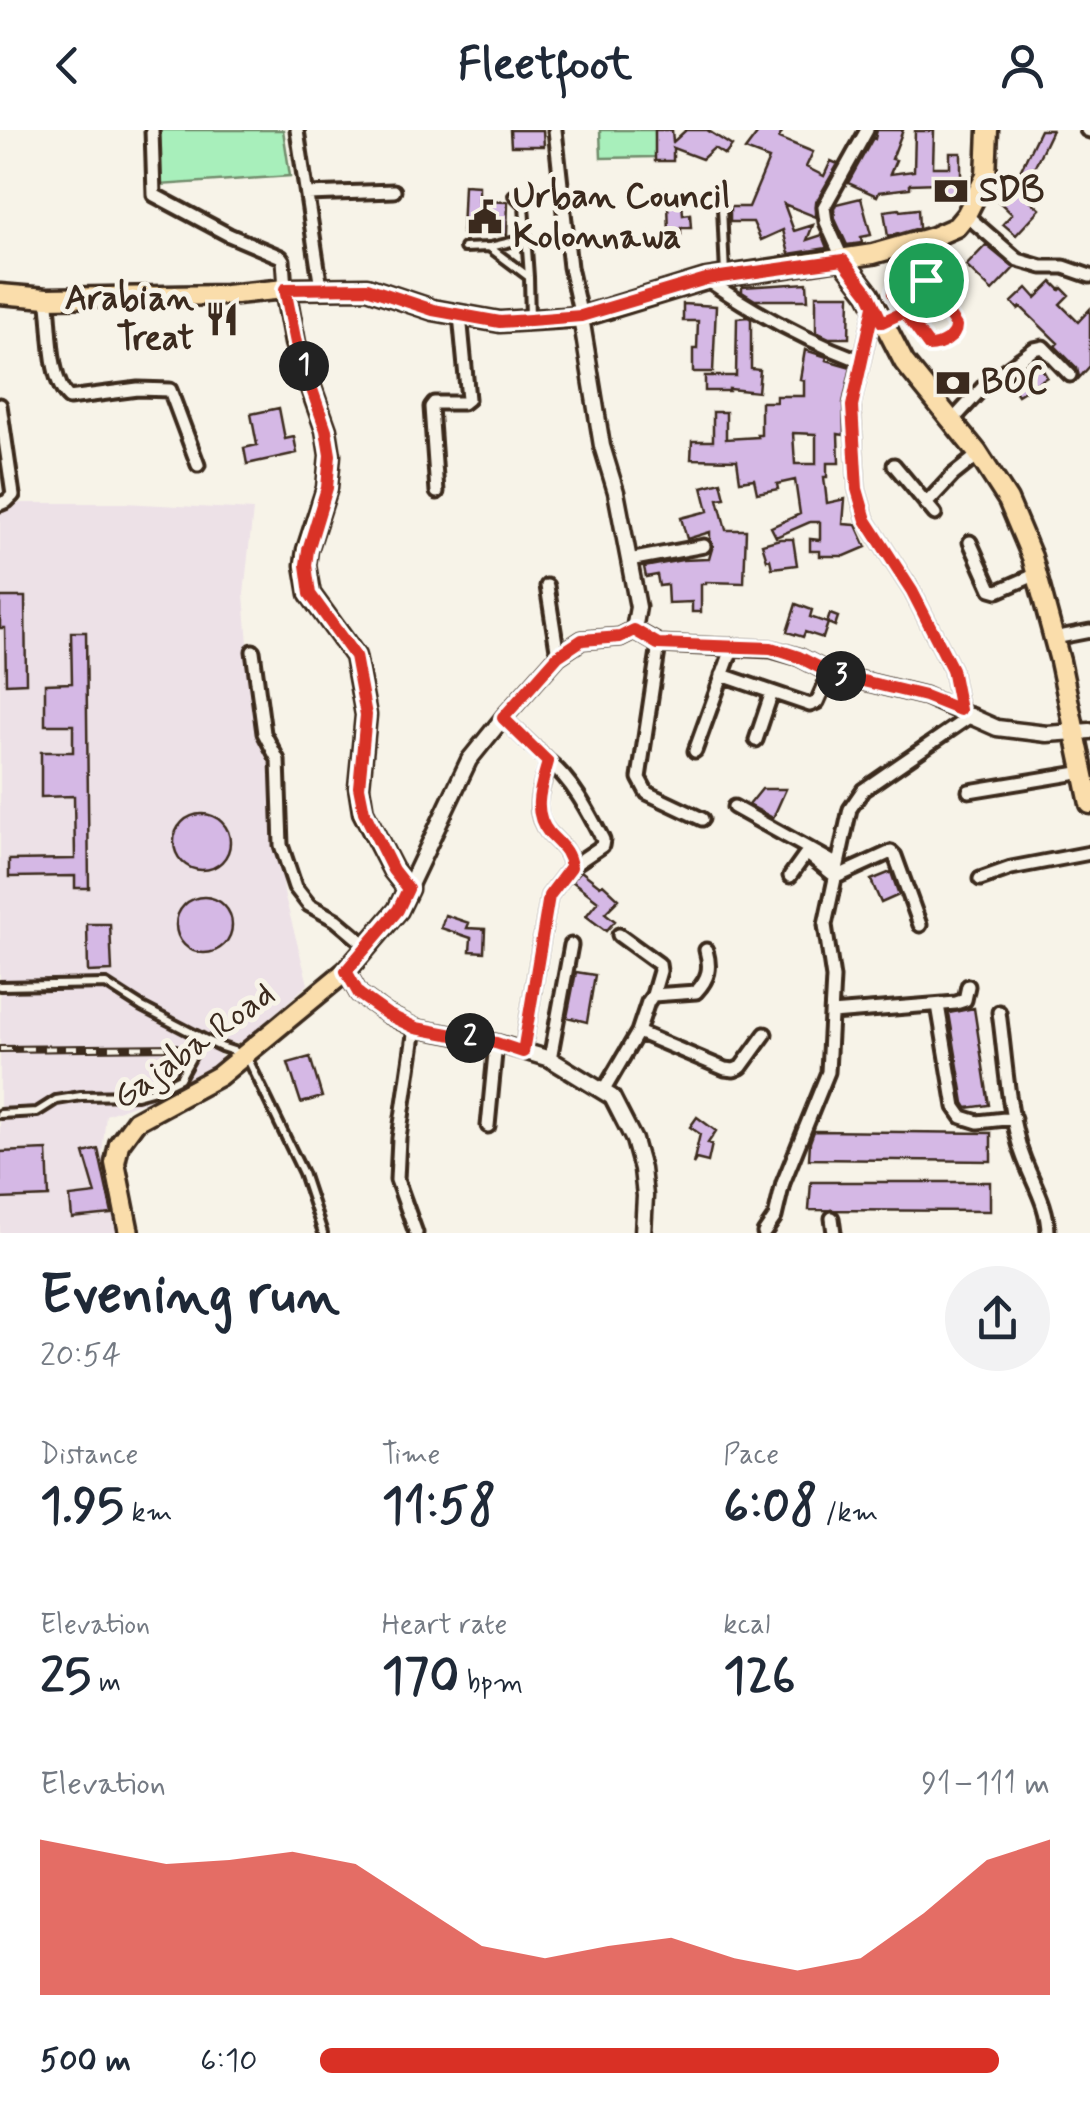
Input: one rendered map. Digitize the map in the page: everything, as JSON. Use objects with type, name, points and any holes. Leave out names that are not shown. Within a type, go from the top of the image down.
[{"type":"main road","points":[[0,294],[48,298],[367,288],[433,310],[500,322],[581,316],[706,279],[872,254],[956,227],[986,176],[988,130]]},
{"type":"main road","points":[[872,254],[875,308]]},
{"type":"main road","points":[[843,260],[904,362],[952,420],[1008,500],[1032,557],[1083,732],[1089,796]]},
{"type":"main road","points":[[285,289],[296,343],[326,430],[330,455],[327,488],[308,550],[310,594],[355,656],[366,715],[359,787],[364,812],[393,870],[408,889]]},
{"type":"main road","name":"Gajaba Road","points":[[129,1233],[115,1163],[119,1144],[136,1121],[219,1076],[346,971],[398,910],[408,889]]},
{"type":"street","points":[[152,130],[154,195],[229,235],[281,257],[285,289]]},
{"type":"street","points":[[298,130],[321,288]]},
{"type":"street","points":[[555,130],[570,267],[602,446],[616,492],[638,607],[634,630]]},
{"type":"street","points":[[843,260],[826,222],[824,207],[868,130]]},
{"type":"street","points":[[307,194],[394,191]]},
{"type":"street","points":[[966,215],[1018,260],[1042,267],[1064,267],[1090,276]]},
{"type":"street","points":[[706,279],[742,304],[812,342],[861,360]]},
{"type":"street","points":[[48,298],[54,366],[63,394],[69,398],[170,390],[198,465]]},
{"type":"street","points":[[875,308],[852,406],[857,489],[866,520],[912,591],[952,669],[966,713]]},
{"type":"street","points":[[437,492],[431,407],[434,402],[463,403],[468,399],[460,314]]},
{"type":"street","points":[[952,420],[986,384],[1034,349],[1043,347],[1070,375]]},
{"type":"street","points":[[0,404],[12,496],[0,504]]},
{"type":"street","points":[[894,466],[930,509],[953,476],[978,455]]},
{"type":"street","points":[[970,542],[991,589],[998,591],[1037,574]]},
{"type":"street","points":[[629,560],[704,546]]},
{"type":"street","points":[[546,586],[558,656]]},
{"type":"street","points":[[408,889],[469,760],[503,718],[558,656],[582,640],[620,637],[634,630]]},
{"type":"street","points":[[634,630],[658,644],[771,648],[830,673],[925,696],[997,728],[1047,734],[1083,732]]},
{"type":"street","points":[[1054,638],[1090,631]]},
{"type":"street","points":[[658,644],[638,778],[647,794],[702,820]]},
{"type":"street","points":[[694,752],[733,646]]},
{"type":"street","points":[[253,651],[264,733],[278,760],[280,844],[294,887],[310,905],[336,920],[368,947]]},
{"type":"street","points":[[722,675],[810,705],[830,673]]},
{"type":"street","points":[[756,740],[772,692]]},
{"type":"street","points":[[764,1233],[775,1216],[783,1183],[828,1072],[833,978],[825,925],[850,809],[864,790],[966,713]]},
{"type":"street","points":[[503,718],[561,772],[603,840],[602,846],[571,867],[549,896],[523,1052]]},
{"type":"street","points":[[548,762],[538,798],[539,815],[547,831],[566,849],[571,867]]},
{"type":"street","points":[[969,792],[1084,772]]},
{"type":"street","points":[[734,806],[837,871]]},
{"type":"street","points":[[790,876],[805,855],[837,871],[891,852],[920,925]]},
{"type":"street","points":[[980,879],[1011,868],[1090,853]]},
{"type":"street","points":[[604,1090],[638,1032],[660,970],[659,964],[619,935]]},
{"type":"street","points":[[550,1060],[570,946]]},
{"type":"street","points":[[653,995],[696,992],[705,983],[710,966],[706,950]]},
{"type":"street","points":[[346,971],[359,994],[416,1028],[496,1043],[550,1060],[612,1097],[634,1140],[642,1169],[646,1196],[643,1233]]},
{"type":"street","points":[[832,1013],[965,1000],[968,986]]},
{"type":"street","points":[[938,1005],[956,1108],[962,1118],[978,1122],[1014,1118]]},
{"type":"street","points":[[999,1012],[1023,1162],[1048,1214],[1048,1233]]},
{"type":"street","points":[[416,1028],[399,1138],[397,1180],[416,1233]]},
{"type":"street","points":[[638,1032],[734,1070],[765,1034]]},
{"type":"street","points":[[488,1126],[496,1043]]},
{"type":"street","points":[[832,1218],[834,1233]]},
{"type":"lane","points":[[513,195],[524,206],[530,320]]},
{"type":"lane","points":[[722,207],[726,276]]},
{"type":"lane","points":[[464,248],[528,238]]},
{"type":"lane","points":[[489,247],[529,277]]},
{"type":"lane","points":[[875,308],[904,312],[929,346],[956,332],[926,280],[915,276],[894,288],[904,312]]},
{"type":"lane","points":[[0,986],[106,984],[142,1008],[221,1048],[246,1055],[303,1173],[323,1233]]},
{"type":"lane","points":[[0,1114],[37,1112],[56,1100],[81,1096],[136,1095],[158,1090],[180,1078],[202,1038]]},
{"type":"shaded area","points":[[20,503],[124,503],[253,510],[244,594],[249,656],[272,758],[284,893],[308,984],[242,1043],[222,1044],[218,1052],[223,1059],[189,1085],[106,1115],[102,1154],[124,1233],[0,1233],[0,510]]},
{"type":"green space","points":[[158,130],[283,130],[290,176],[160,185]]},
{"type":"green space","points":[[600,130],[655,130],[656,157],[601,158]]},
{"type":"building","points":[[510,130],[543,130],[544,146],[511,146]]},
{"type":"building","points":[[655,130],[672,130],[673,142],[686,130],[707,130],[732,146],[725,155],[714,148],[702,159],[673,148],[673,161],[655,161]]},
{"type":"building","points":[[760,130],[783,130],[779,138],[813,152],[806,167],[824,176],[831,161],[838,164],[816,202],[816,217],[784,204],[794,231],[813,225],[807,240],[822,235],[827,248],[789,254],[783,230],[761,240],[753,222],[730,222],[730,207],[749,207],[769,159],[745,150]]},
{"type":"building","points":[[877,130],[903,130],[890,174],[914,171],[915,131],[934,131],[933,167],[950,167],[950,153],[961,153],[961,197],[937,195],[938,183],[910,184],[910,188],[879,192],[877,196],[848,183]]},
{"type":"building","points":[[1040,130],[1052,130],[1022,193],[1040,209],[1016,235],[1003,224],[1012,214],[991,194],[1003,176],[1013,186]]},
{"type":"building","name":"Urban Council Kolonnawa","points":[[464,185],[479,186],[479,201],[508,202],[507,235],[462,233]]},
{"type":"building","points":[[861,198],[871,235],[861,237],[862,243],[847,245],[834,209],[836,204]]},
{"type":"building","points":[[682,201],[683,215],[690,214],[691,228],[681,228],[681,235],[669,236],[668,202]]},
{"type":"building","points":[[918,209],[919,228],[888,237],[884,211]]},
{"type":"building","points":[[986,245],[1014,268],[992,291],[966,266]]},
{"type":"building","points":[[1052,282],[1069,295],[1060,304],[1078,322],[1090,309],[1090,366],[1079,378],[1077,368],[1055,346],[1058,343],[1012,302],[1027,288],[1036,298]]},
{"type":"building","points":[[807,283],[808,300],[755,300],[742,292],[742,287]]},
{"type":"building","points":[[816,295],[850,295],[849,338],[829,338],[816,332]]},
{"type":"building","points":[[683,304],[716,306],[713,372],[693,372],[698,321],[683,321]]},
{"type":"building","points":[[748,317],[751,369],[760,370],[758,392],[705,391],[705,376],[736,376],[737,318]]},
{"type":"building","points":[[805,350],[851,367],[843,403],[844,435],[838,434],[839,463],[827,463],[824,477],[827,503],[845,499],[843,524],[856,525],[866,547],[845,556],[820,556],[820,551],[810,551],[810,539],[820,540],[820,522],[810,522],[776,537],[771,527],[800,514],[795,480],[777,484],[778,489],[757,493],[754,479],[740,481],[737,460],[691,459],[692,441],[713,441],[713,412],[726,412],[726,439],[758,437],[761,402],[776,402],[776,396],[804,396],[804,380],[800,379]],"holes":[[[793,433],[816,434],[816,464],[795,464]]]},
{"type":"building","points":[[1037,360],[1047,377],[1018,395],[1008,380]]},
{"type":"building","points":[[279,408],[285,439],[294,437],[297,453],[247,464],[244,448],[257,445],[251,414]]},
{"type":"building","points":[[721,482],[725,498],[718,499],[726,530],[746,530],[744,583],[701,584],[701,612],[692,612],[692,602],[668,603],[667,585],[659,586],[657,575],[646,577],[644,567],[709,559],[713,545],[710,532],[687,539],[681,518],[708,511],[702,487]]},
{"type":"building","points":[[793,539],[797,565],[772,568],[762,544]]},
{"type":"building","points":[[0,597],[25,597],[26,683],[6,684]]},
{"type":"building","points":[[796,604],[812,610],[810,617],[827,623],[830,614],[838,617],[835,626],[828,623],[823,638],[787,632]]},
{"type":"building","points":[[71,632],[86,632],[89,888],[75,888],[75,876],[9,877],[9,860],[75,859],[74,796],[41,797],[41,752],[73,752],[73,725],[45,725],[45,684],[72,683]]},
{"type":"building","points":[[762,789],[786,789],[773,818],[749,805]]},
{"type":"building","points":[[202,814],[222,822],[230,842],[222,862],[202,870],[182,862],[174,842],[182,822]]},
{"type":"building","points":[[581,871],[619,899],[605,913],[615,921],[606,931],[586,916],[598,901],[572,881]]},
{"type":"building","points":[[891,872],[899,895],[881,903],[871,880]]},
{"type":"building","points":[[204,897],[224,905],[232,925],[224,945],[204,953],[184,945],[176,925],[184,905]]},
{"type":"building","points":[[445,915],[469,923],[467,928],[485,929],[484,952],[470,951],[471,938],[441,928]]},
{"type":"building","points":[[87,924],[110,924],[112,971],[88,972]]},
{"type":"building","points":[[576,972],[595,975],[587,1022],[567,1017]]},
{"type":"building","points":[[974,1008],[989,1105],[967,1108],[949,1013]]},
{"type":"building","points":[[310,1057],[322,1097],[301,1103],[288,1063]]},
{"type":"building","points":[[697,1117],[716,1131],[708,1143],[712,1144],[708,1162],[696,1159],[693,1164],[700,1134],[690,1127]]},
{"type":"building","points":[[814,1131],[991,1133],[991,1161],[809,1159]]},
{"type":"building","points":[[98,1149],[112,1214],[72,1218],[70,1197],[96,1194],[84,1153]]},
{"type":"building","points":[[47,1150],[49,1197],[0,1199],[0,1152]]},
{"type":"building","points":[[811,1182],[990,1182],[990,1211],[809,1210]]},
{"type":"railway","points":[[0,1049],[176,1047]]},
{"type":"place","name":"SDB","points":[[951,191]]},
{"type":"place","name":"Urban Council Kolonnawa","points":[[485,217]]},
{"type":"place","name":"Arabian Treat","points":[[222,319]]},
{"type":"place","name":"BOC","points":[[953,383]]},
{"type":"route","points":[[926,280],[915,276],[896,285],[893,293],[904,312],[882,322],[869,294],[843,260],[706,279],[581,316],[500,322],[433,310],[367,288],[285,289],[296,343],[326,430],[330,455],[327,488],[308,550],[310,594],[355,656],[366,715],[359,787],[364,812],[393,870],[408,889],[398,910],[346,971],[359,994],[416,1028],[523,1052],[549,896],[571,867],[566,849],[547,831],[539,815],[538,798],[548,762],[503,718],[558,656],[582,640],[620,637],[634,630],[658,644],[771,648],[830,673],[925,696],[960,710],[952,669],[912,591],[866,520],[857,489],[852,406],[874,306],[882,322],[904,312],[929,346],[956,332],[926,280]]}]
